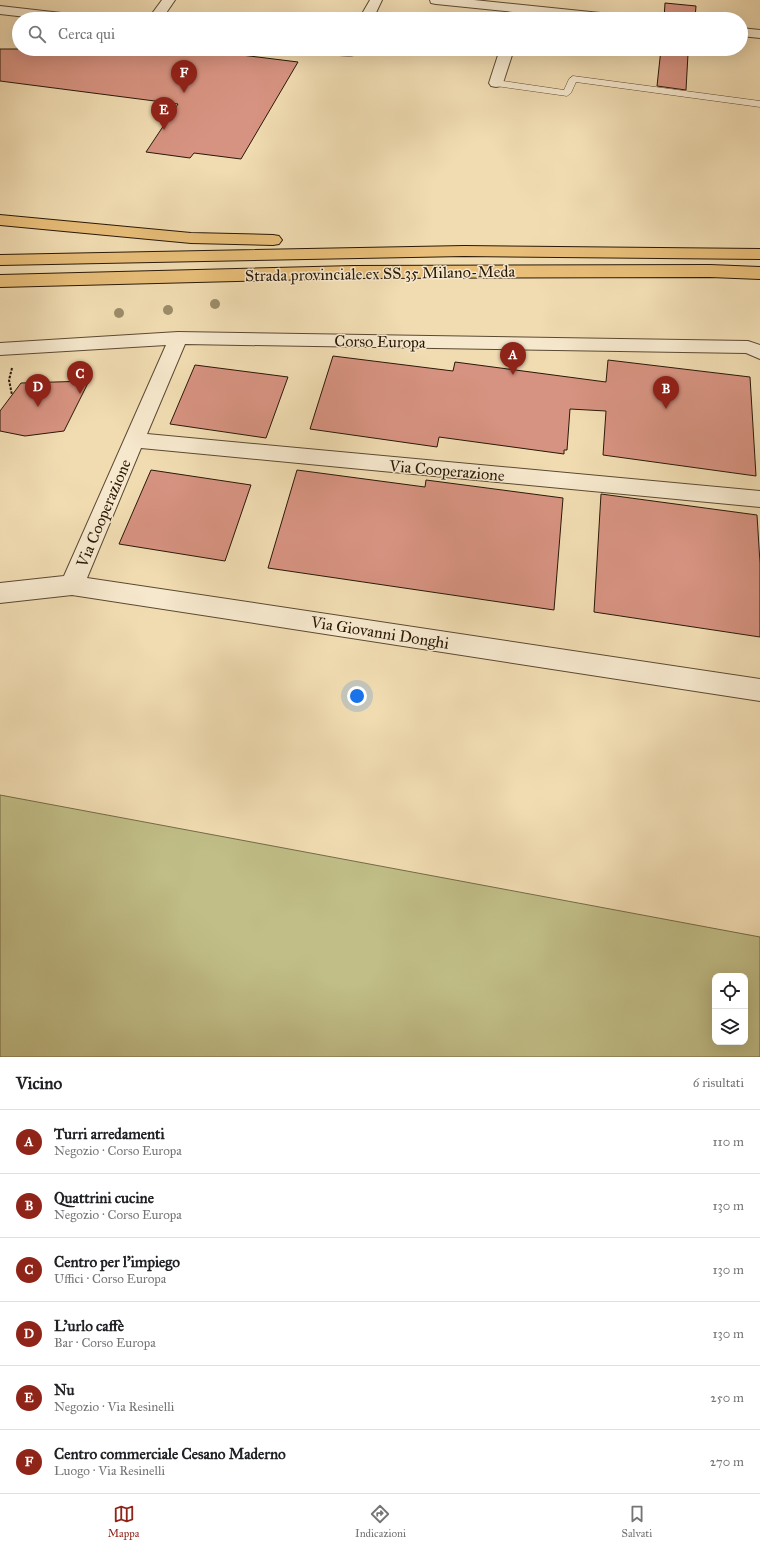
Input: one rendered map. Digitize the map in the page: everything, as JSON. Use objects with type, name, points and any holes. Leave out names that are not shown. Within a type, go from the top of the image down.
[{"type":"highway","points":[[0,220],[191,238],[358,243],[464,251]]},
{"type":"highway","name":"Strada provinciale ex SS 35 Milano-Meda","points":[[0,260],[464,251],[760,254]]},
{"type":"highway","name":"Strada provinciale ex SS 35 Milano-Meda","points":[[0,280],[352,272],[710,271],[760,273]]},
{"type":"street","points":[[160,12],[169,0]]},
{"type":"street","points":[[370,12],[376,0]]},
{"type":"street","points":[[436,0],[506,12]]},
{"type":"street","points":[[0,10],[18,12]]},
{"type":"street","points":[[748,33],[760,34]]},
{"type":"street","points":[[496,82],[505,56]]},
{"type":"street","name":"Corso Europa","points":[[9,348],[178,338],[748,347],[760,352]]},
{"type":"street","name":"Via Cooperazione","points":[[72,586],[178,338]]},
{"type":"street","name":"Via Cooperazione","points":[[134,440],[760,500]]},
{"type":"street","name":"Via Giovanni Donghi","points":[[0,593],[72,586],[760,690]]},
{"type":"lane","points":[[496,82],[567,93],[573,79],[760,104]]},
{"type":"path","points":[[9,348],[9,380],[12,395]]},
{"type":"shaded area","points":[[0,795],[760,937],[760,1057],[0,1057]]},
{"type":"building","points":[[665,3],[696,6],[696,12],[664,12]]},
{"type":"building","points":[[0,49],[12,49],[12,56],[249,56],[298,62],[241,159],[194,153],[190,158],[146,152],[178,104],[0,81]]},
{"type":"building","points":[[660,56],[688,56],[686,90],[657,86]]},
{"type":"building","points":[[333,356],[453,371],[455,362],[606,382],[608,360],[750,377],[756,476],[603,455],[606,411],[570,409],[567,450],[564,450],[564,454],[439,437],[437,447],[310,429]]},
{"type":"building","points":[[195,365],[288,377],[266,438],[170,424]]},
{"type":"building","points":[[89,381],[64,431],[25,436],[0,431],[0,411],[21,383]]},
{"type":"building","points":[[151,470],[251,485],[225,561],[119,544]]},
{"type":"building","points":[[297,470],[425,487],[426,480],[563,498],[554,610],[268,568]]},
{"type":"building","points":[[601,494],[757,515],[760,563],[760,637],[594,612]]},
{"type":"place","name":"Centro commerciale Cesano Maderno","points":[[184,93]]},
{"type":"place","name":"Nu","points":[[164,130]]},
{"type":"place","name":"Turri arredamenti","points":[[513,375]]},
{"type":"place","name":"Centro per l'impiego","points":[[80,394]]},
{"type":"place","name":"L'urlo caffè","points":[[38,407]]},
{"type":"place","name":"Quattrini cucine","points":[[666,409]]}]
